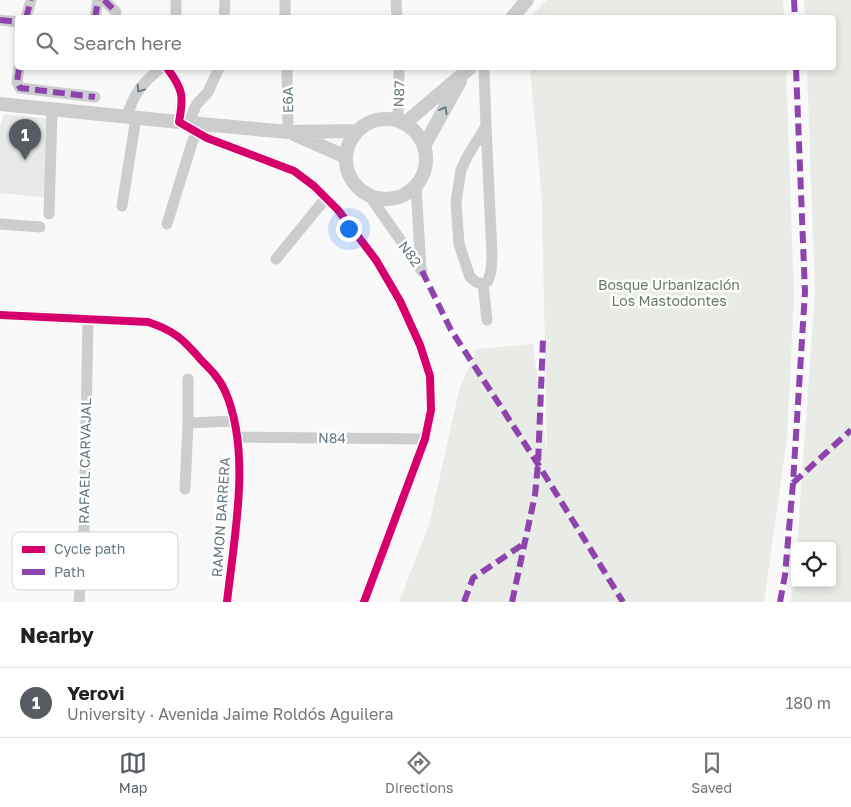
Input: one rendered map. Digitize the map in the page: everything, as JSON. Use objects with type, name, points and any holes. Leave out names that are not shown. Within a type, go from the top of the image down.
[{"type":"street","points":[[27,15],[31,0]]},
{"type":"street","points":[[96,15],[98,0]]},
{"type":"street","points":[[104,0],[116,12]]},
{"type":"street","points":[[176,0],[176,15]]},
{"type":"street","points":[[224,15],[225,0]]},
{"type":"street","points":[[285,0],[285,15]]},
{"type":"street","points":[[396,0],[397,15]]},
{"type":"street","points":[[514,15],[526,1]]},
{"type":"street","points":[[0,20],[15,22]]},
{"type":"street","points":[[19,70],[17,82],[20,88],[95,97]]},
{"type":"street","points":[[122,206],[132,117],[130,104],[145,81],[159,70]]},
{"type":"street","points":[[167,224],[192,143],[181,93],[177,81],[169,70]]},
{"type":"street","points":[[188,126],[196,105],[208,92],[218,70]]},
{"type":"street","name":"E6A","points":[[287,70],[288,132]]},
{"type":"street","name":"N87","points":[[399,70],[401,122]]},
{"type":"street","points":[[484,70],[492,256],[490,276],[488,281],[483,284],[476,282],[470,277],[466,267],[459,244],[456,202],[461,170],[486,126]]},
{"type":"street","points":[[401,122],[467,71]]},
{"type":"street","points":[[424,146],[467,71]]},
{"type":"street","points":[[0,104],[132,117],[188,126],[288,132],[356,131]]},
{"type":"street","points":[[49,214],[52,109]]},
{"type":"street","points":[[387,119],[401,122],[420,137],[424,146],[426,156],[422,177],[408,192],[399,196],[379,198],[369,195],[361,190],[349,175],[346,157],[351,139],[356,131],[365,124],[376,120],[387,119]]},
{"type":"street","points":[[188,126],[294,172],[314,186],[338,210],[388,279],[420,345],[430,376],[430,410],[425,439],[364,602]]},
{"type":"street","points":[[288,132],[346,157]]},
{"type":"street","name":"N82","points":[[369,195],[422,272],[416,185]]},
{"type":"street","points":[[276,259],[326,198]]},
{"type":"street","points":[[0,224],[40,227]]},
{"type":"street","points":[[483,284],[487,320]]},
{"type":"street","name":"RAMON BARRERA","points":[[0,315],[148,322],[167,329],[184,340],[216,377],[225,390],[239,436],[239,486],[227,602]]},
{"type":"street","name":"RAFAEL CARVAJAL","points":[[84,532],[88,319]]},
{"type":"street","points":[[185,489],[188,379]]},
{"type":"street","points":[[188,423],[235,421]]},
{"type":"street","name":"N84","points":[[239,436],[425,439]]},
{"type":"shaded area","points":[[4,114],[52,119],[49,198],[0,193],[0,126]]},
{"type":"green space","points":[[547,0],[783,0],[784,15],[532,15]]},
{"type":"green space","points":[[804,0],[851,0],[851,602],[790,602],[793,587],[836,587],[836,542],[797,542],[815,293],[807,70],[836,70],[836,15],[805,15]]},
{"type":"green space","name":"Bosque Urbanización Los Mastodontes","points":[[530,70],[786,70],[794,296],[787,438],[764,602],[399,602],[429,525],[460,387],[477,349],[533,344],[547,454],[542,198]]},
{"type":"marked path","points":[[27,15],[31,0]]},
{"type":"marked path","points":[[96,15],[98,0]]},
{"type":"marked path","points":[[104,0],[116,12]]},
{"type":"marked path","points":[[794,0],[795,15]]},
{"type":"marked path","points":[[0,20],[15,22]]},
{"type":"marked path","points":[[19,70],[17,82],[20,88],[95,97]]},
{"type":"marked path","points":[[780,602],[785,575],[793,483],[805,292],[796,70]]},
{"type":"marked path","points":[[422,271],[451,330],[538,464],[623,602]]},
{"type":"marked path","points":[[512,602],[535,495],[543,339]]},
{"type":"marked path","points":[[793,483],[851,430]]},
{"type":"marked path","points":[[464,602],[473,578],[525,543]]},
{"type":"cycle path","points":[[168,70],[181,93],[179,122],[207,138],[294,171],[314,186],[338,210],[376,260],[400,301],[420,345],[430,376],[431,410],[425,439],[364,602]]},
{"type":"cycle path","points":[[0,315],[148,322],[178,337],[215,375],[225,391],[233,415],[238,441],[239,495],[227,602]]},
{"type":"place","name":"Yerovi","points":[[25,160]]}]
